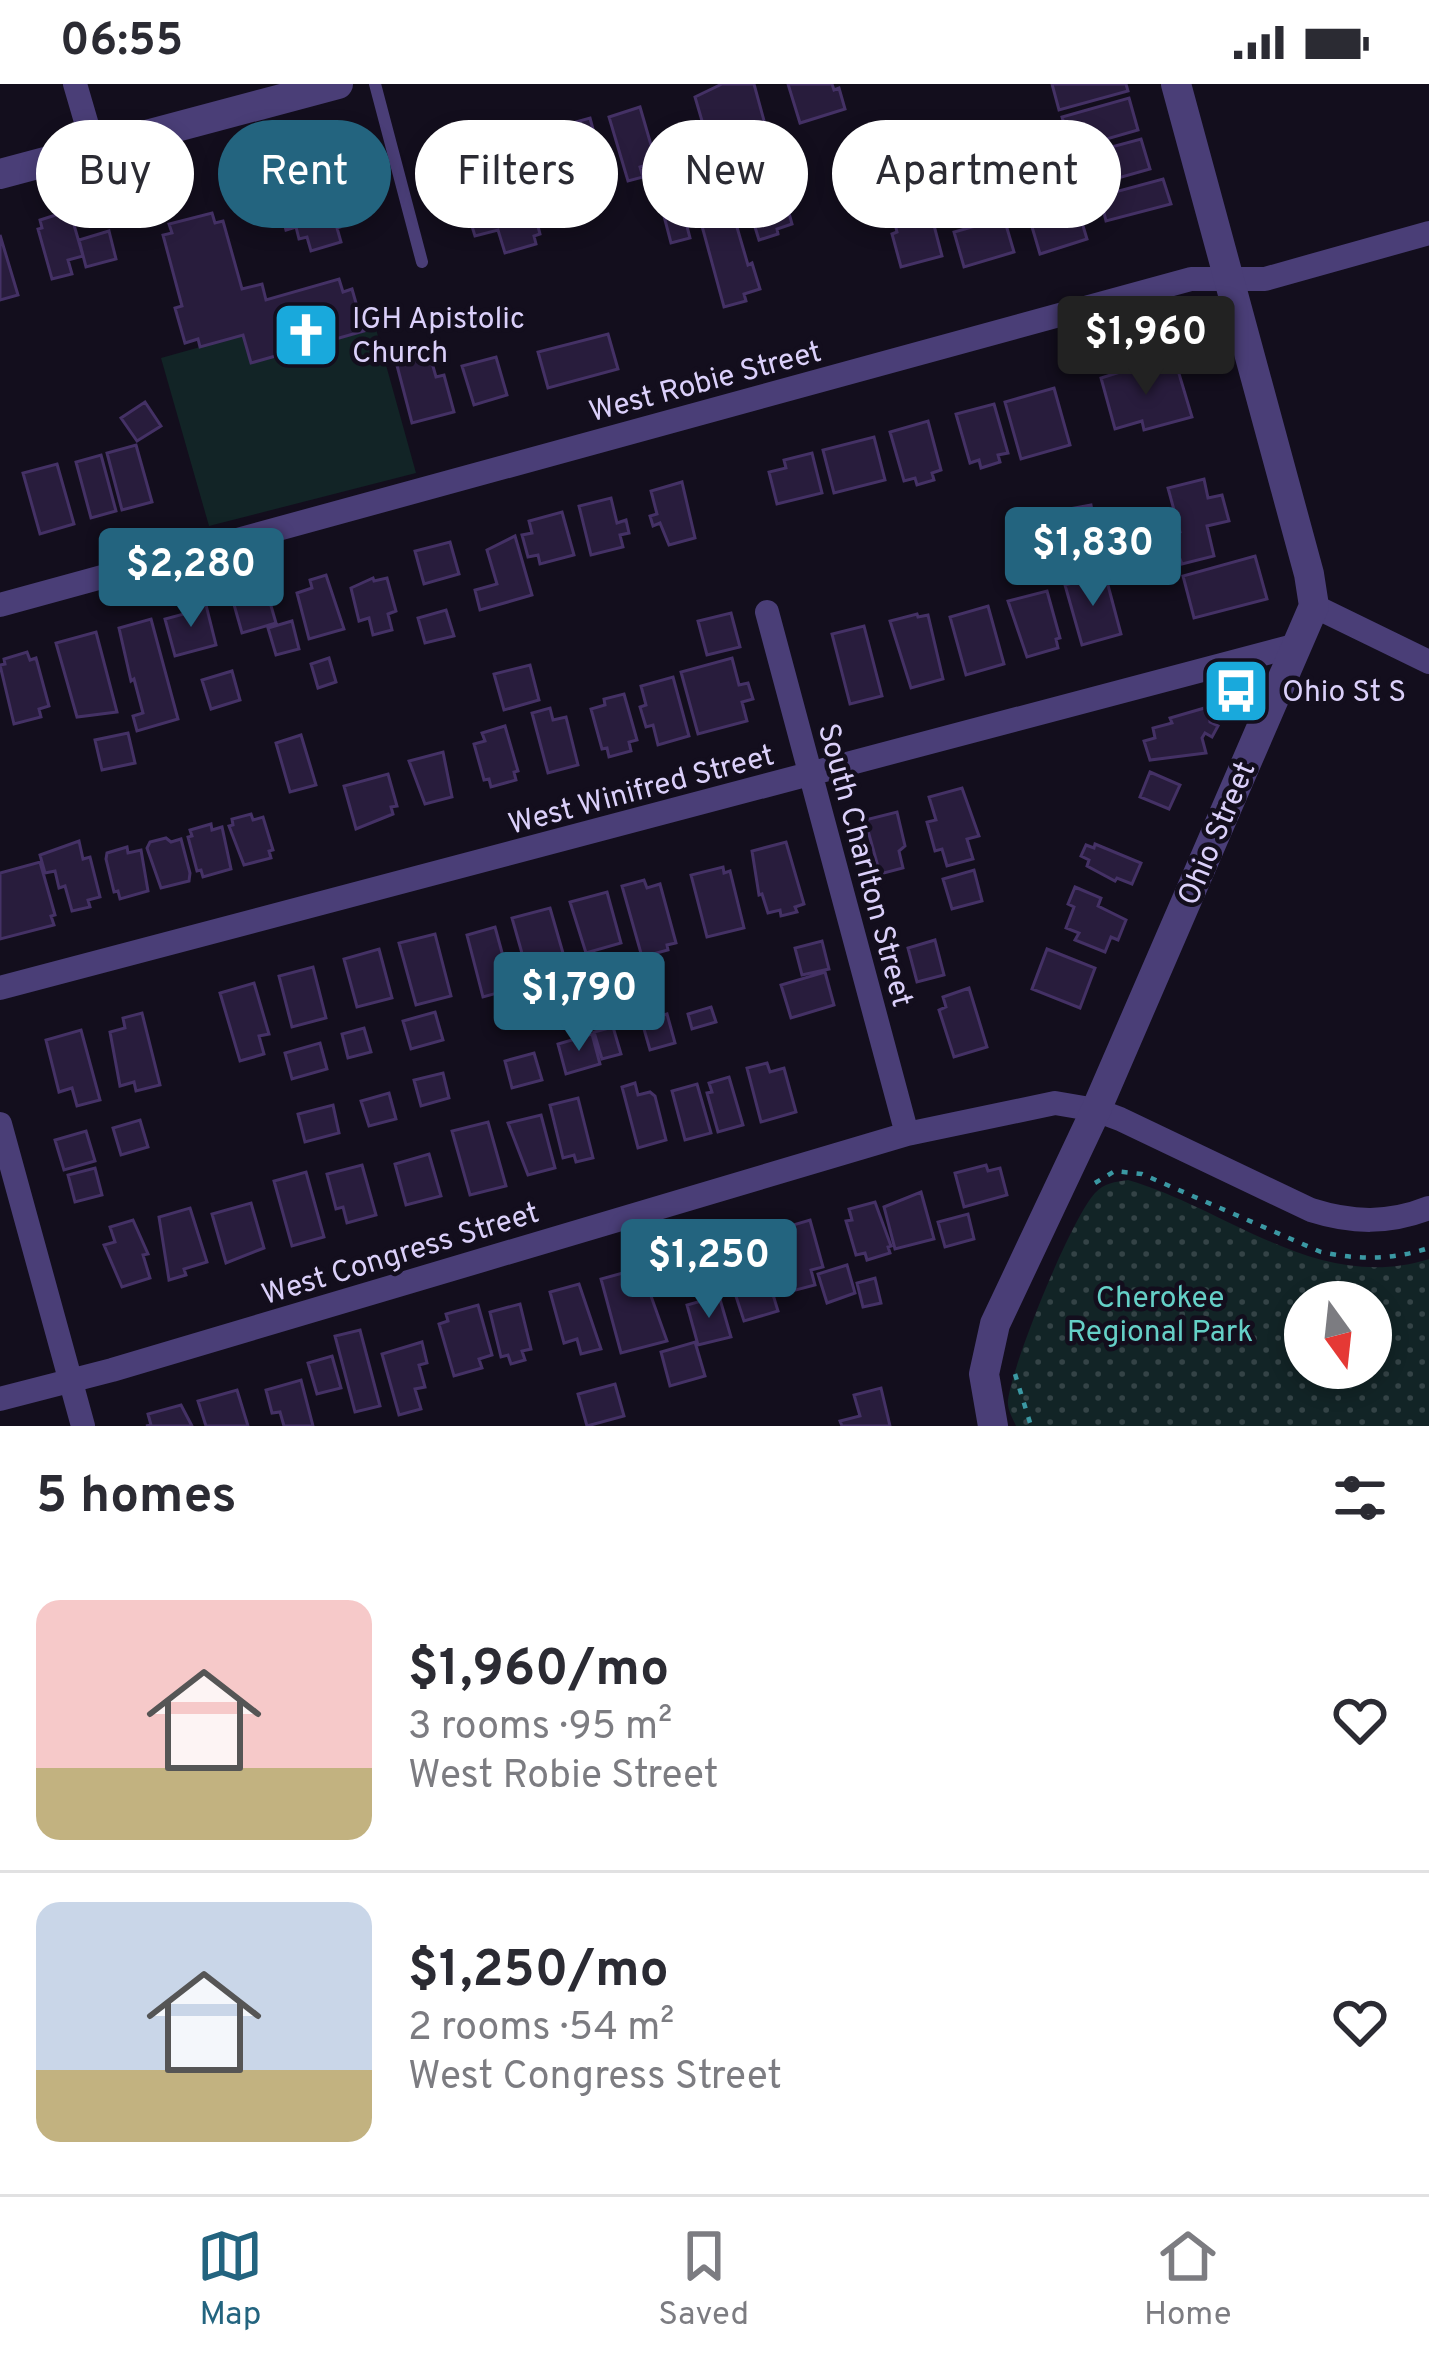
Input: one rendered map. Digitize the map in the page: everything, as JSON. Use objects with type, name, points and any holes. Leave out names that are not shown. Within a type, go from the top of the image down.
[{"type":"street","points":[[75,84],[86,120]]},
{"type":"street","points":[[194,122],[338,84]]},
{"type":"street","points":[[1176,84],[1315,606],[1429,662]]},
{"type":"street","points":[[0,174],[36,164]]},
{"type":"street","name":"West Robie Street","points":[[0,605],[1191,279],[1265,279],[1429,233]]},
{"type":"street","name":"Ohio Street","points":[[993,1426],[984,1374],[987,1348],[1315,606]]},
{"type":"street","name":"South Charlton Street","points":[[767,611],[907,1134]]},
{"type":"street","name":"West Winifred Street","points":[[0,988],[1298,645]]},
{"type":"street","name":"West Congress Street","points":[[0,1399],[907,1134],[1055,1103],[1096,1110]]},
{"type":"street","points":[[1096,1110],[1338,1219],[1396,1219],[1429,1208]]},
{"type":"street","points":[[0,1124],[9,1189],[83,1426]]},
{"type":"lane","points":[[375,84],[422,262]]},
{"type":"path","points":[[1091,1186],[1115,1171],[1142,1174],[1321,1252],[1391,1258],[1429,1248]]},
{"type":"path","points":[[1015,1371],[1031,1426]]},
{"type":"green space","points":[[376,329],[416,473],[209,526],[161,358],[243,335],[252,362]]},
{"type":"green space","name":"Cherokee Regional Park","points":[[1128,1180],[1275,1243],[1350,1266],[1389,1267],[1429,1259],[1429,1426],[1016,1426],[1008,1403],[1031,1325],[1084,1208],[1106,1185]]},
{"type":"building","points":[[722,84],[754,84],[764,120],[702,120],[695,97]]},
{"type":"building","points":[[788,84],[839,88],[845,109],[799,120]]},
{"type":"building","points":[[1052,84],[1126,84],[1128,91],[1059,110]]},
{"type":"building","points":[[1129,98],[1138,130],[1121,135],[1121,120],[1062,117]]},
{"type":"building","points":[[640,107],[642,177],[628,181],[618,147],[618,120],[609,117]]},
{"type":"building","points":[[1141,139],[1150,169],[1121,177],[1121,144]]},
{"type":"building","points":[[1163,179],[1171,204],[1121,217],[1121,190]]},
{"type":"building","points":[[212,213],[218,228],[225,228],[242,289],[262,284],[266,300],[339,279],[343,292],[352,289],[364,331],[251,363],[243,335],[200,347],[198,339],[185,343],[175,308],[182,306],[163,235],[172,233],[170,228],[194,228],[194,218]]},
{"type":"building","points":[[75,228],[83,256],[68,260],[72,274],[52,279],[38,229]]},
{"type":"building","points":[[296,228],[337,228],[341,242],[311,251],[307,237],[299,239]]},
{"type":"building","points":[[473,228],[538,228],[540,234],[534,236],[536,244],[505,253],[498,230],[475,236]]},
{"type":"building","points":[[667,228],[687,228],[690,238],[671,243]]},
{"type":"building","points":[[703,228],[737,228],[760,289],[744,294],[746,301],[724,307]]},
{"type":"building","points":[[755,228],[780,228],[778,234],[759,240]]},
{"type":"building","points":[[896,228],[935,228],[942,256],[901,267],[892,234]]},
{"type":"building","points":[[1007,228],[1014,252],[964,267],[954,232]]},
{"type":"building","points":[[1032,228],[1084,228],[1087,239],[1040,254]]},
{"type":"building","points":[[109,231],[116,259],[86,267],[79,240]]},
{"type":"building","points":[[0,235],[18,295],[0,300]]},
{"type":"building","points":[[608,334],[618,369],[548,388],[538,352]]},
{"type":"building","points":[[427,345],[436,377],[444,375],[454,412],[412,423],[394,354]]},
{"type":"building","points":[[496,357],[507,395],[474,405],[462,366]]},
{"type":"building","points":[[1131,363],[1138,378],[1177,367],[1192,417],[1144,430],[1142,421],[1115,429],[1101,378]]},
{"type":"building","points":[[1054,388],[1070,445],[1021,459],[1005,402]]},
{"type":"building","points":[[145,402],[161,426],[137,441],[121,418]]},
{"type":"building","points":[[994,404],[1008,453],[998,455],[1000,462],[981,468],[979,460],[970,463],[956,414]]},
{"type":"building","points":[[928,421],[941,470],[932,473],[934,480],[917,485],[915,478],[904,481],[890,432]]},
{"type":"building","points":[[874,437],[885,480],[834,493],[823,450]]},
{"type":"building","points":[[136,445],[152,502],[122,510],[107,453]]},
{"type":"building","points":[[812,453],[822,493],[777,504],[769,472],[786,468],[784,460]]},
{"type":"building","points":[[101,455],[116,511],[91,518],[76,462]]},
{"type":"building","points":[[57,464],[74,524],[40,534],[23,473]]},
{"type":"building","points":[[1204,479],[1208,498],[1222,495],[1229,521],[1207,526],[1214,556],[1182,564],[1180,559],[1171,561],[1167,543],[1173,541],[1171,534],[1180,532],[1168,488]]},
{"type":"building","points":[[682,482],[695,538],[669,545],[660,523],[653,526],[650,516],[657,514],[651,491]]},
{"type":"building","points":[[611,498],[617,523],[626,520],[629,533],[620,535],[623,547],[591,555],[579,506]]},
{"type":"building","points":[[1091,505],[1096,532],[1069,537],[1064,510]]},
{"type":"building","points":[[562,512],[574,555],[540,564],[538,555],[528,557],[522,535],[532,533],[529,521]]},
{"type":"building","points":[[515,536],[532,595],[480,610],[475,590],[497,584],[487,550]]},
{"type":"building","points":[[450,542],[459,574],[424,584],[415,551]]},
{"type":"building","points":[[1255,556],[1267,599],[1194,618],[1183,576]]},
{"type":"building","points":[[1105,574],[1121,634],[1082,645],[1065,585]]},
{"type":"building","points":[[326,575],[344,629],[309,639],[297,593],[312,588],[310,580]]},
{"type":"building","points":[[373,578],[387,578],[396,611],[388,614],[392,630],[373,635],[369,618],[359,621],[351,588]]},
{"type":"building","points":[[1047,591],[1060,638],[1056,639],[1058,648],[1027,657],[1008,601]]},
{"type":"building","points":[[267,592],[276,623],[242,633],[233,601]]},
{"type":"building","points":[[205,601],[216,645],[175,656],[165,619],[184,614],[182,607]]},
{"type":"building","points":[[988,606],[1004,664],[966,675],[950,617]]},
{"type":"building","points":[[446,610],[454,636],[425,643],[418,618]]},
{"type":"building","points":[[731,613],[740,647],[707,655],[698,621]]},
{"type":"building","points":[[928,615],[943,679],[911,688],[890,621]]},
{"type":"building","points":[[151,619],[178,719],[137,731],[133,716],[143,713],[119,628]]},
{"type":"building","points":[[292,621],[299,649],[276,655],[268,628]]},
{"type":"building","points":[[864,626],[882,696],[850,704],[832,634]]},
{"type":"building","points":[[96,632],[117,712],[77,717],[56,643]]},
{"type":"building","points":[[27,652],[30,660],[36,658],[49,706],[39,709],[41,717],[14,724],[0,665],[5,664],[4,659]]},
{"type":"building","points":[[329,658],[336,682],[318,688],[311,664]]},
{"type":"building","points":[[732,658],[739,685],[748,683],[753,699],[742,702],[747,721],[698,734],[681,672]]},
{"type":"building","points":[[530,665],[539,700],[504,710],[494,674]]},
{"type":"building","points":[[232,671],[240,700],[211,709],[202,680]]},
{"type":"building","points":[[673,677],[689,736],[658,745],[653,725],[646,727],[640,707],[646,705],[641,686]]},
{"type":"building","points":[[624,694],[637,740],[629,742],[631,751],[609,757],[607,748],[602,749],[591,709],[605,705],[604,699]]},
{"type":"building","points":[[1208,707],[1210,722],[1218,726],[1212,737],[1205,733],[1202,738],[1206,753],[1150,760],[1144,741],[1155,738],[1153,728]]},
{"type":"building","points":[[550,708],[553,720],[566,717],[578,765],[548,773],[532,713]]},
{"type":"building","points":[[505,726],[518,771],[514,772],[516,780],[491,787],[489,779],[484,780],[474,744],[485,741],[482,733]]},
{"type":"building","points":[[128,733],[135,763],[102,770],[95,740]]},
{"type":"building","points":[[301,735],[316,785],[290,792],[276,743]]},
{"type":"building","points":[[443,752],[452,797],[425,804],[409,761]]},
{"type":"building","points":[[1150,772],[1180,785],[1169,809],[1140,797]]},
{"type":"building","points":[[388,774],[397,806],[391,807],[393,814],[356,829],[344,786]]},
{"type":"building","points":[[962,788],[979,836],[967,839],[973,859],[947,866],[942,849],[935,851],[927,822],[936,820],[929,797]]},
{"type":"building","points":[[897,812],[905,846],[899,851],[903,868],[880,874],[865,820]]},
{"type":"building","points":[[251,814],[253,820],[263,817],[273,850],[269,851],[271,858],[244,865],[229,826],[232,819]]},
{"type":"building","points":[[211,824],[212,830],[222,827],[231,869],[203,877],[188,837],[190,830]]},
{"type":"building","points":[[166,838],[171,842],[181,839],[190,873],[189,881],[161,888],[147,848],[150,842]]},
{"type":"building","points":[[79,841],[83,859],[90,857],[100,897],[88,900],[90,907],[72,911],[65,886],[59,888],[55,871],[45,873],[40,855]]},
{"type":"building","points":[[786,842],[804,904],[795,907],[797,912],[781,916],[780,910],[768,913],[759,895],[752,851]]},
{"type":"building","points":[[1095,844],[1141,863],[1132,884],[1087,866],[1089,860],[1081,856],[1086,845],[1094,848]]},
{"type":"building","points":[[127,847],[128,853],[141,850],[148,891],[120,899],[106,859],[107,853]]},
{"type":"building","points":[[40,862],[54,925],[0,939],[0,873]]},
{"type":"building","points":[[723,867],[724,873],[730,871],[744,928],[707,937],[691,875]]},
{"type":"building","points":[[974,870],[982,901],[952,909],[943,879]]},
{"type":"building","points":[[644,880],[647,888],[660,884],[676,943],[642,957],[622,886]]},
{"type":"building","points":[[1075,887],[1101,898],[1098,906],[1126,920],[1118,940],[1111,937],[1105,952],[1075,940],[1079,933],[1066,928]]},
{"type":"building","points":[[607,892],[621,943],[586,953],[570,902]]},
{"type":"building","points":[[550,908],[563,953],[525,964],[512,918]]},
{"type":"building","points":[[495,927],[512,989],[483,997],[467,935]]},
{"type":"building","points":[[435,934],[451,996],[416,1005],[399,943]]},
{"type":"building","points":[[935,940],[944,975],[917,982],[908,948]]},
{"type":"building","points":[[822,941],[829,969],[802,975],[795,948]]},
{"type":"building","points":[[379,949],[392,998],[357,1007],[344,959]]},
{"type":"building","points":[[1047,949],[1095,968],[1080,1008],[1032,989]]},
{"type":"building","points":[[313,967],[326,1018],[292,1027],[279,976]]},
{"type":"building","points":[[825,972],[834,1005],[791,1018],[781,985]]},
{"type":"building","points":[[254,983],[269,1034],[259,1036],[264,1054],[240,1061],[220,993]]},
{"type":"building","points":[[969,988],[987,1047],[954,1057],[939,1010],[946,1007],[943,997]]},
{"type":"building","points":[[711,1007],[716,1022],[692,1029],[688,1014]]},
{"type":"building","points":[[435,1012],[443,1040],[411,1049],[403,1021]]},
{"type":"building","points":[[142,1013],[160,1085],[136,1091],[134,1082],[120,1086],[110,1032],[125,1028],[123,1018]]},
{"type":"building","points":[[667,1014],[675,1043],[650,1050],[642,1022]]},
{"type":"building","points":[[613,1027],[621,1054],[602,1059],[594,1032]]},
{"type":"building","points":[[364,1028],[371,1052],[348,1058],[342,1034]]},
{"type":"building","points":[[81,1030],[100,1100],[77,1106],[72,1088],[59,1092],[46,1040]]},
{"type":"building","points":[[592,1034],[600,1064],[566,1074],[558,1044]]},
{"type":"building","points":[[320,1043],[327,1069],[292,1079],[285,1053]]},
{"type":"building","points":[[534,1053],[542,1080],[512,1088],[505,1061]]},
{"type":"building","points":[[767,1063],[770,1072],[784,1068],[796,1112],[761,1122],[747,1068]]},
{"type":"building","points":[[443,1073],[449,1098],[421,1106],[414,1080]]},
{"type":"building","points":[[729,1077],[743,1125],[718,1132],[707,1093],[712,1092],[709,1083]]},
{"type":"building","points":[[635,1083],[638,1095],[650,1092],[655,1096],[666,1140],[638,1148],[622,1087]]},
{"type":"building","points":[[697,1084],[711,1133],[685,1140],[672,1091]]},
{"type":"building","points":[[389,1093],[396,1119],[369,1126],[361,1101]]},
{"type":"building","points":[[578,1098],[593,1158],[576,1162],[574,1155],[563,1158],[550,1105]]},
{"type":"building","points":[[333,1105],[339,1133],[305,1142],[298,1114]]},
{"type":"building","points":[[541,1115],[555,1168],[528,1175],[508,1123]]},
{"type":"building","points":[[140,1120],[148,1147],[121,1155],[113,1128]]},
{"type":"building","points":[[488,1122],[506,1186],[470,1195],[452,1131]]},
{"type":"building","points":[[86,1131],[95,1161],[64,1170],[55,1140]]},
{"type":"building","points":[[429,1154],[441,1196],[406,1205],[395,1164]]},
{"type":"building","points":[[362,1165],[376,1215],[347,1223],[343,1207],[336,1209],[327,1174]]},
{"type":"building","points":[[986,1165],[988,1171],[1000,1168],[1007,1195],[964,1207],[955,1173]]},
{"type":"building","points":[[95,1168],[102,1195],[75,1202],[68,1175]]},
{"type":"building","points":[[306,1172],[324,1237],[292,1246],[274,1181]]},
{"type":"building","points":[[921,1192],[934,1239],[895,1249],[884,1207]]},
{"type":"building","points":[[875,1202],[891,1246],[890,1253],[867,1260],[865,1253],[856,1255],[846,1221],[852,1220],[849,1209]]},
{"type":"building","points":[[251,1203],[264,1248],[226,1263],[212,1214]]},
{"type":"building","points":[[190,1208],[207,1262],[169,1280],[159,1217]]},
{"type":"building","points":[[968,1214],[974,1239],[945,1247],[938,1222]]},
{"type":"building","points":[[133,1220],[148,1254],[143,1255],[150,1278],[122,1287],[104,1245],[115,1242],[110,1227]]},
{"type":"building","points":[[810,1220],[823,1267],[811,1270],[815,1285],[792,1291],[776,1230]]},
{"type":"building","points":[[757,1242],[778,1311],[744,1321],[733,1287],[725,1289],[722,1277],[730,1275],[727,1265],[732,1263],[727,1246]]},
{"type":"building","points":[[847,1265],[855,1293],[827,1303],[818,1274]]},
{"type":"building","points":[[641,1268],[667,1341],[621,1353],[601,1279]]},
{"type":"building","points":[[875,1278],[881,1303],[863,1307],[857,1283]]},
{"type":"building","points":[[579,1284],[601,1349],[581,1354],[577,1339],[564,1343],[550,1292]]},
{"type":"building","points":[[719,1296],[731,1337],[698,1345],[687,1305]]},
{"type":"building","points":[[520,1304],[531,1349],[522,1351],[525,1360],[511,1364],[508,1355],[501,1357],[490,1312]]},
{"type":"building","points":[[478,1305],[492,1355],[479,1359],[482,1368],[454,1376],[439,1324],[448,1321],[446,1314]]},
{"type":"building","points":[[360,1330],[380,1406],[355,1412],[335,1336]]},
{"type":"building","points":[[422,1342],[427,1363],[419,1365],[425,1387],[415,1389],[421,1409],[399,1415],[382,1354]]},
{"type":"building","points":[[695,1342],[705,1376],[670,1386],[661,1352]]},
{"type":"building","points":[[332,1356],[341,1388],[317,1394],[308,1363]]},
{"type":"building","points":[[301,1380],[313,1426],[284,1426],[280,1412],[272,1413],[266,1390]]},
{"type":"building","points":[[615,1384],[624,1416],[587,1426],[578,1394]]},
{"type":"building","points":[[881,1388],[890,1426],[842,1426],[840,1421],[860,1416],[854,1395]]},
{"type":"building","points":[[237,1390],[248,1426],[206,1426],[198,1401]]},
{"type":"building","points":[[181,1405],[192,1426],[146,1426],[151,1425],[148,1414]]},
{"type":"place","name":"IGH Apistolic Church","points":[[306,335]]},
{"type":"place","name":"Ohio St S","points":[[1236,691]]}]
